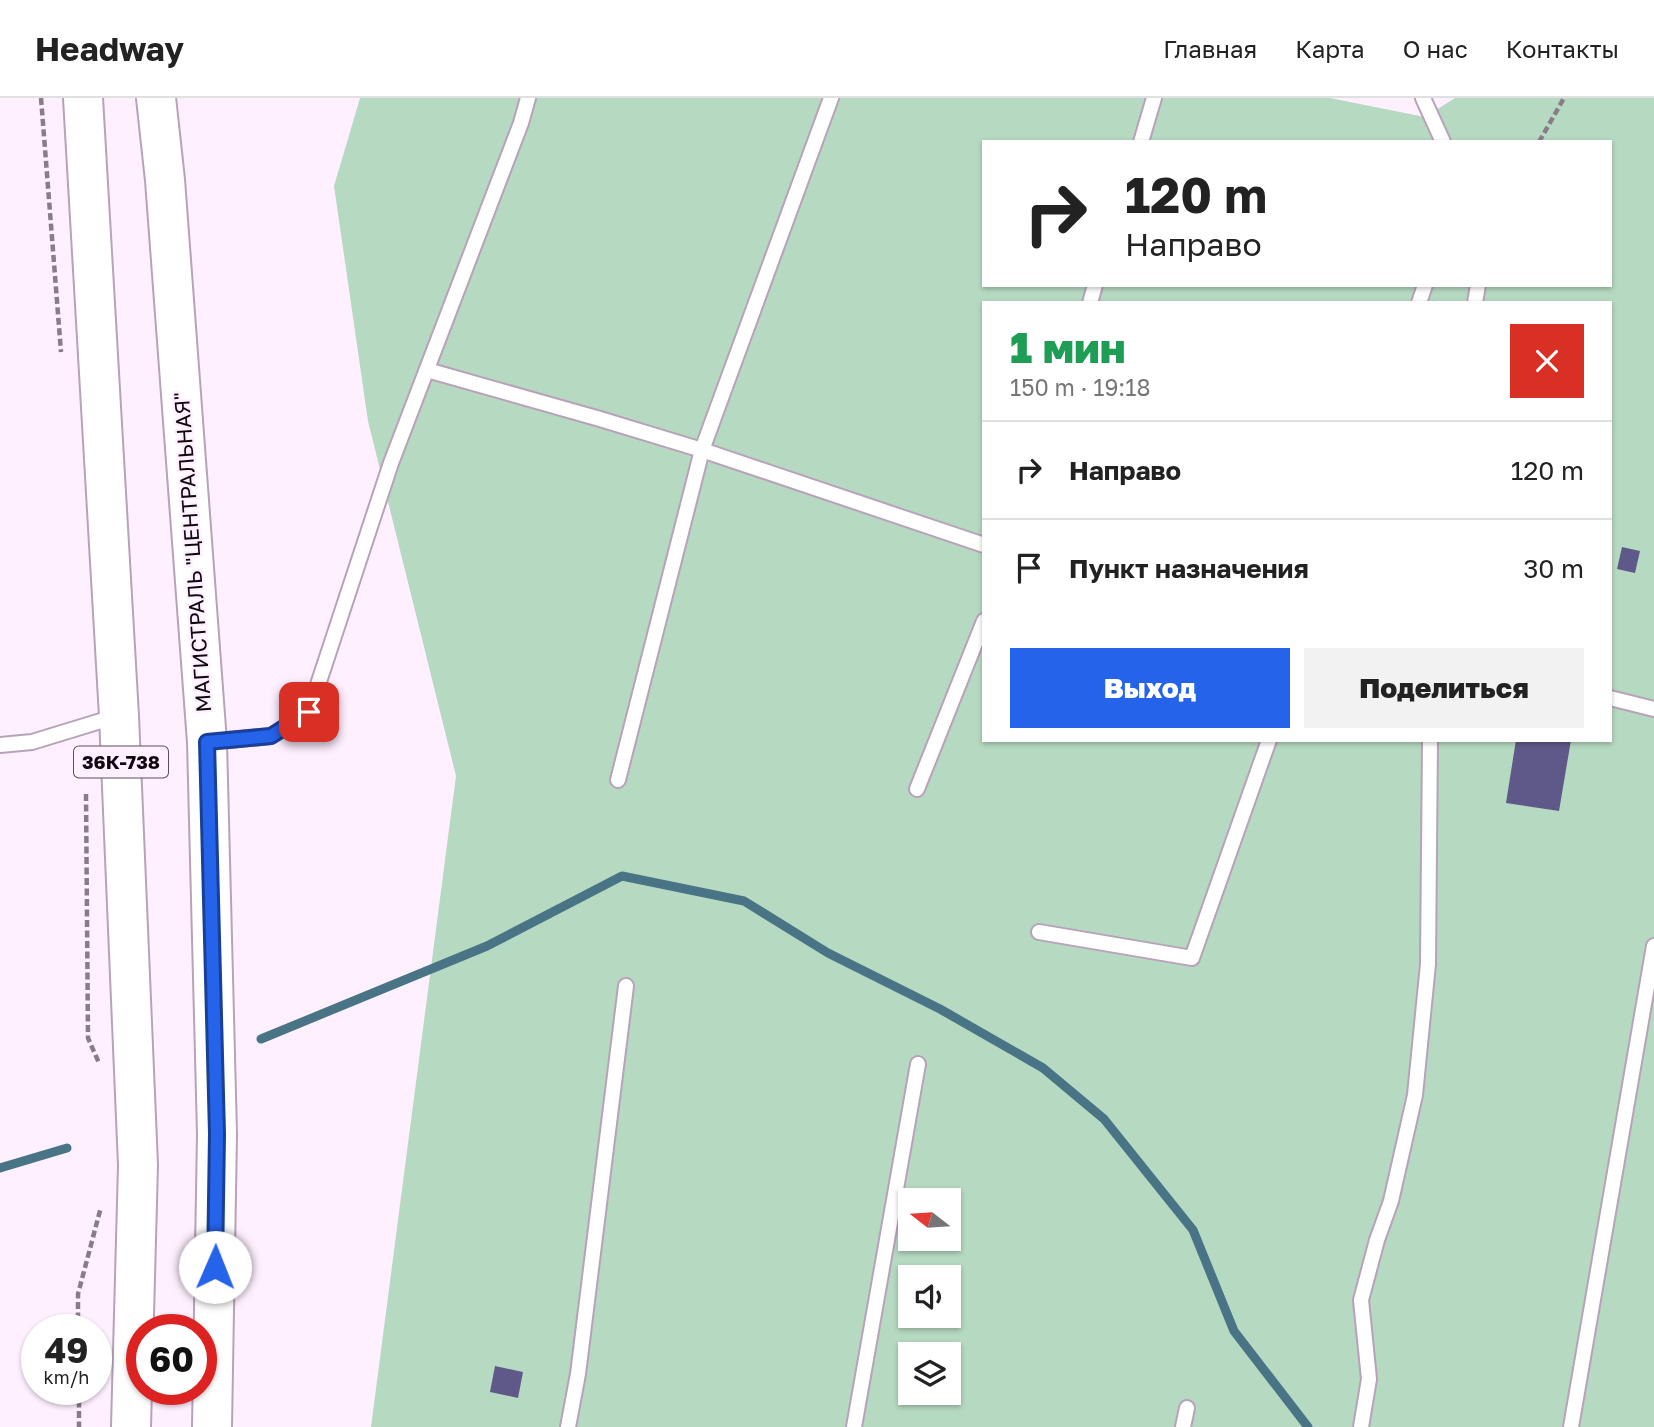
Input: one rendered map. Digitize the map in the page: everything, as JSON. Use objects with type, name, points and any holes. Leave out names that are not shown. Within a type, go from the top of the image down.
[{"type":"main road","name":"36К-738","points":[[83,98],[119,716],[138,1165],[131,1427]]},
{"type":"main road","name":"МАГИСТРАЛЬ \"ЦЕНТРАЛЬНАЯ\"","points":[[156,98],[165,180],[207,742],[217,1134],[212,1427]]},
{"type":"lane","points":[[207,742],[271,736],[309,712],[391,463],[528,98]]},
{"type":"lane","points":[[618,780],[702,450],[831,98]]},
{"type":"lane","points":[[1142,140],[1154,98]]},
{"type":"lane","points":[[1423,98],[1442,140]]},
{"type":"lane","points":[[427,370],[702,450],[982,544]]},
{"type":"lane","points":[[917,789],[982,626]]},
{"type":"lane","points":[[1612,698],[1654,709]]},
{"type":"lane","points":[[0,745],[32,741],[119,716]]},
{"type":"lane","points":[[1039,932],[1192,958],[1268,742]]},
{"type":"lane","points":[[1361,1427],[1370,1379],[1361,1300],[1391,1201],[1416,1082],[1428,964],[1430,742]]},
{"type":"lane","points":[[1571,1427],[1654,946]]},
{"type":"lane","points":[[568,1427],[578,1374],[626,986]]},
{"type":"lane","points":[[853,1427],[918,1063]]},
{"type":"lane","points":[[1183,1427],[1187,1408]]},
{"type":"path","points":[[1540,140],[1564,98]]},
{"type":"path","points":[[79,1405],[79,1427]]},
{"type":"green space","points":[[360,98],[1330,98],[1425,117],[1455,98],[1654,98],[1654,1427],[371,1427],[456,776],[368,421],[334,186]]},
{"type":"building","points":[[1622,547],[1640,551],[1635,573],[1617,569]]},
{"type":"building","points":[[1516,742],[1571,742],[1559,811],[1506,803]]},
{"type":"building","points":[[495,1366],[523,1372],[518,1398],[490,1392]]},
{"type":"waterway","points":[[261,1039],[487,946],[622,876],[744,901],[828,953],[940,1009],[1043,1068],[1104,1119],[1193,1230],[1234,1331],[1308,1427]]},
{"type":"waterway","points":[[0,1168],[67,1148]]},
{"type":"route","points":[[215,1267],[217,1134],[207,742],[271,736],[309,712]]}]
